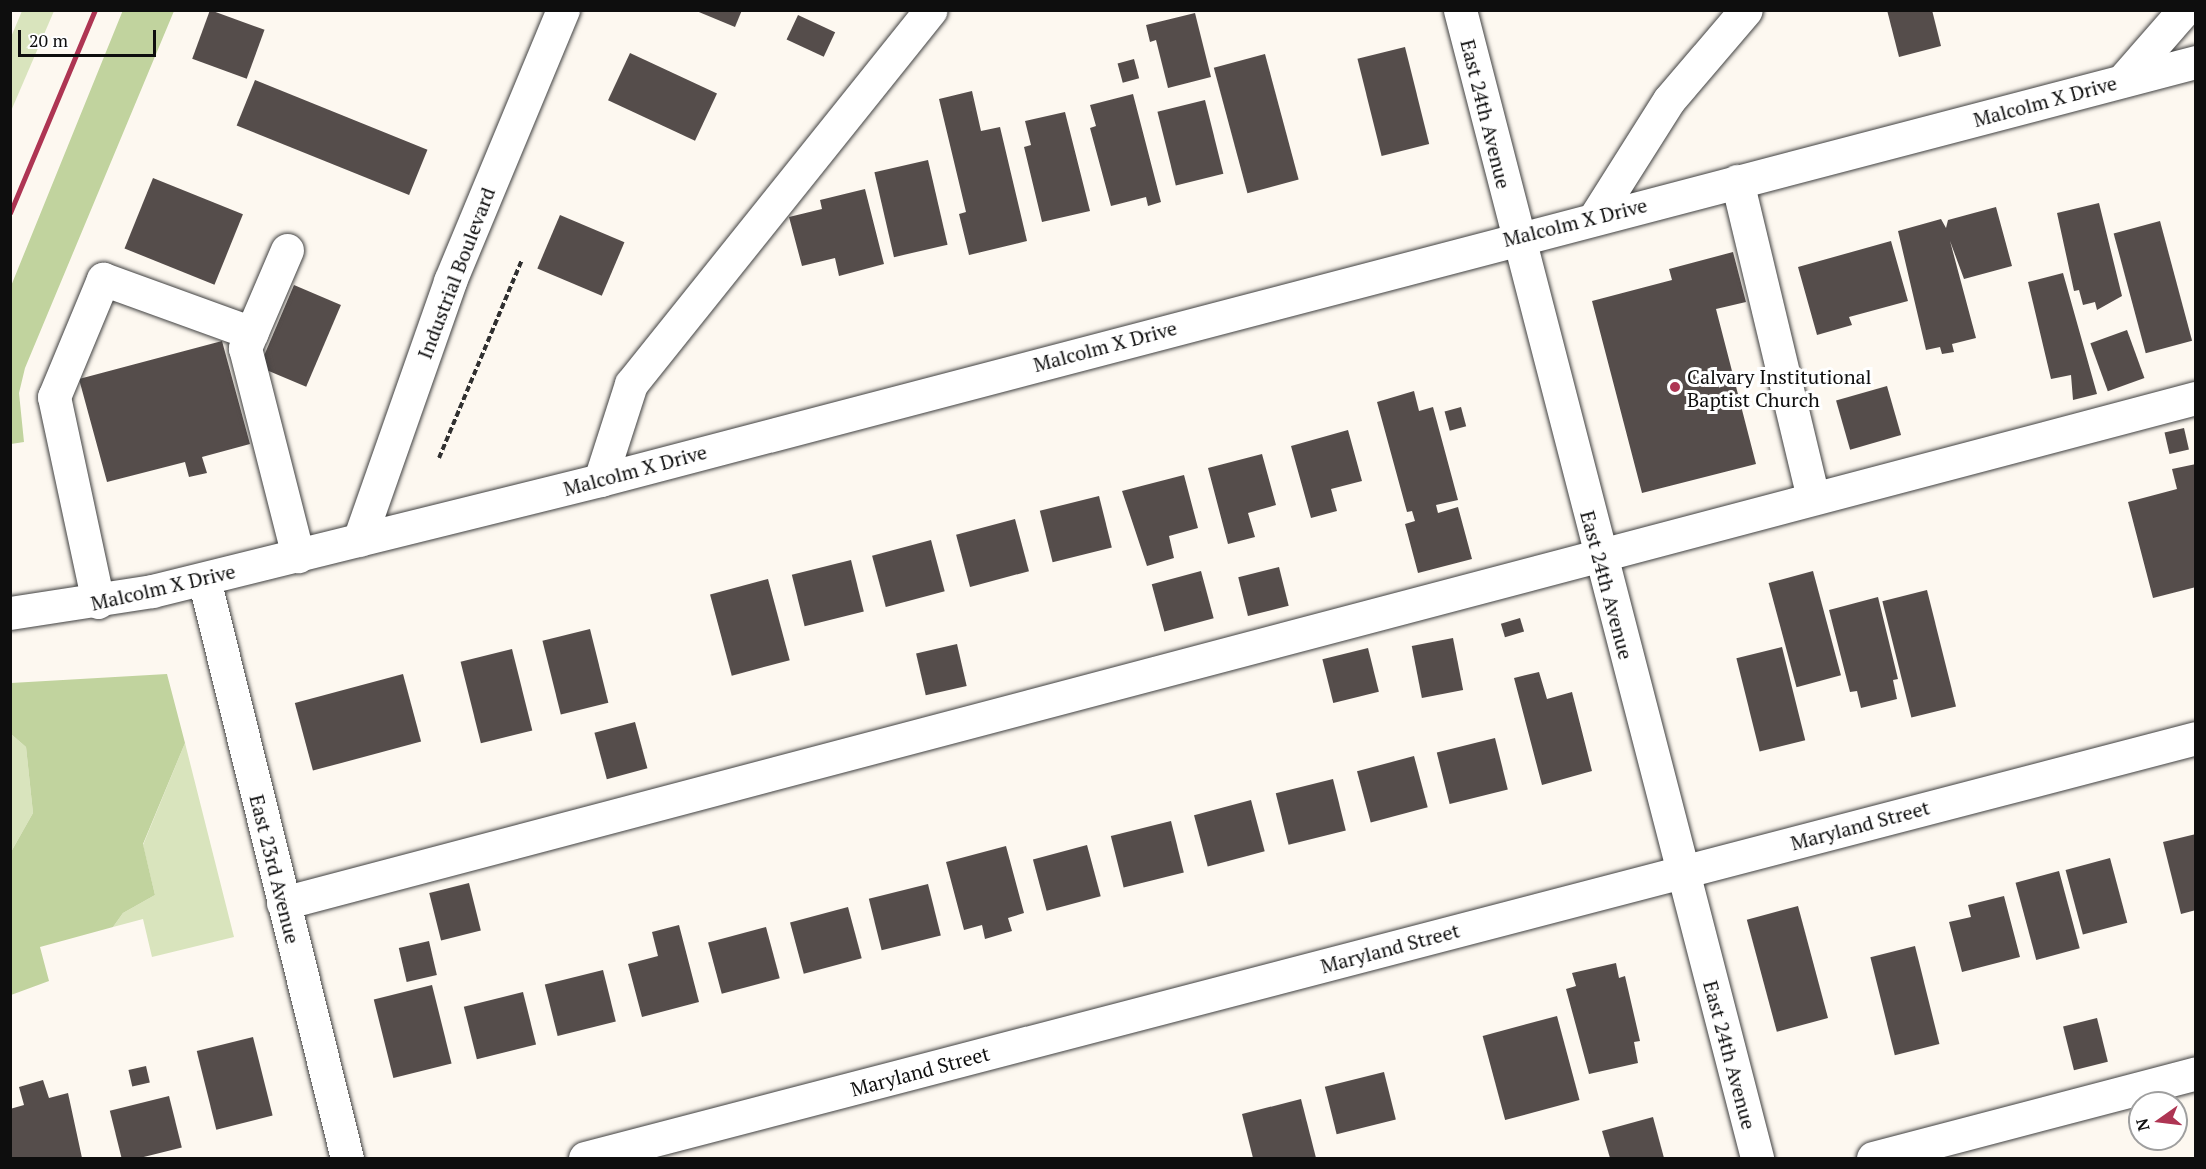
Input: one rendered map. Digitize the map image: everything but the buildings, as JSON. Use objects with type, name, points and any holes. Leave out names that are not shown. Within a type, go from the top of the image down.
[{"type":"street","name":"Industrial Boulevard","points":[[359,540],[450,281],[563,10]]},
{"type":"street","points":[[600,480],[631,384],[932,10]]},
{"type":"street","name":"East 24th Avenue","points":[[1460,10],[1757,1158]]},
{"type":"street","points":[[1595,217],[1669,100],[1746,10]]},
{"type":"street","points":[[2123,80],[2184,10]]},
{"type":"street","name":"Malcolm X Drive","points":[[10,613],[98,603],[204,579],[600,480],[1517,237],[2196,62]]},
{"type":"street","points":[[1737,181],[1813,498]]},
{"type":"street","points":[[287,250],[245,348],[298,555]]},
{"type":"street","points":[[98,603],[54,397],[103,279],[252,333]]},
{"type":"street","points":[[283,903],[1599,553],[2196,398]]},
{"type":"street","name":"East 23rd Avenue","points":[[204,579],[347,1158]]},
{"type":"street","name":"Maryland Street","points":[[585,1158],[2196,738]]},
{"type":"street","points":[[1873,1158],[2196,1073]]},
{"type":"path","points":[[439,458],[522,260]]},
{"type":"green space","points":[[123,10],[174,11],[25,368],[19,393],[24,442],[11,444],[11,286]]},
{"type":"green space","points":[[22,11],[54,11],[11,111],[11,37]]},
{"type":"green space","points":[[167,674],[185,743],[143,844],[155,895],[123,913],[113,927],[40,947],[49,981],[11,995],[11,852],[33,813],[26,747],[11,734],[11,683]]},
{"type":"green space","points":[[11,734],[26,747],[33,813],[11,852]]},
{"type":"green space","points":[[185,743],[234,937],[152,957],[143,919],[113,927],[123,913],[155,895],[143,845]]},
{"type":"railway","points":[[10,213],[95,10]]},
{"type":"place","name":"Calvary Institutional Baptist Church","points":[[1675,387]]}]
